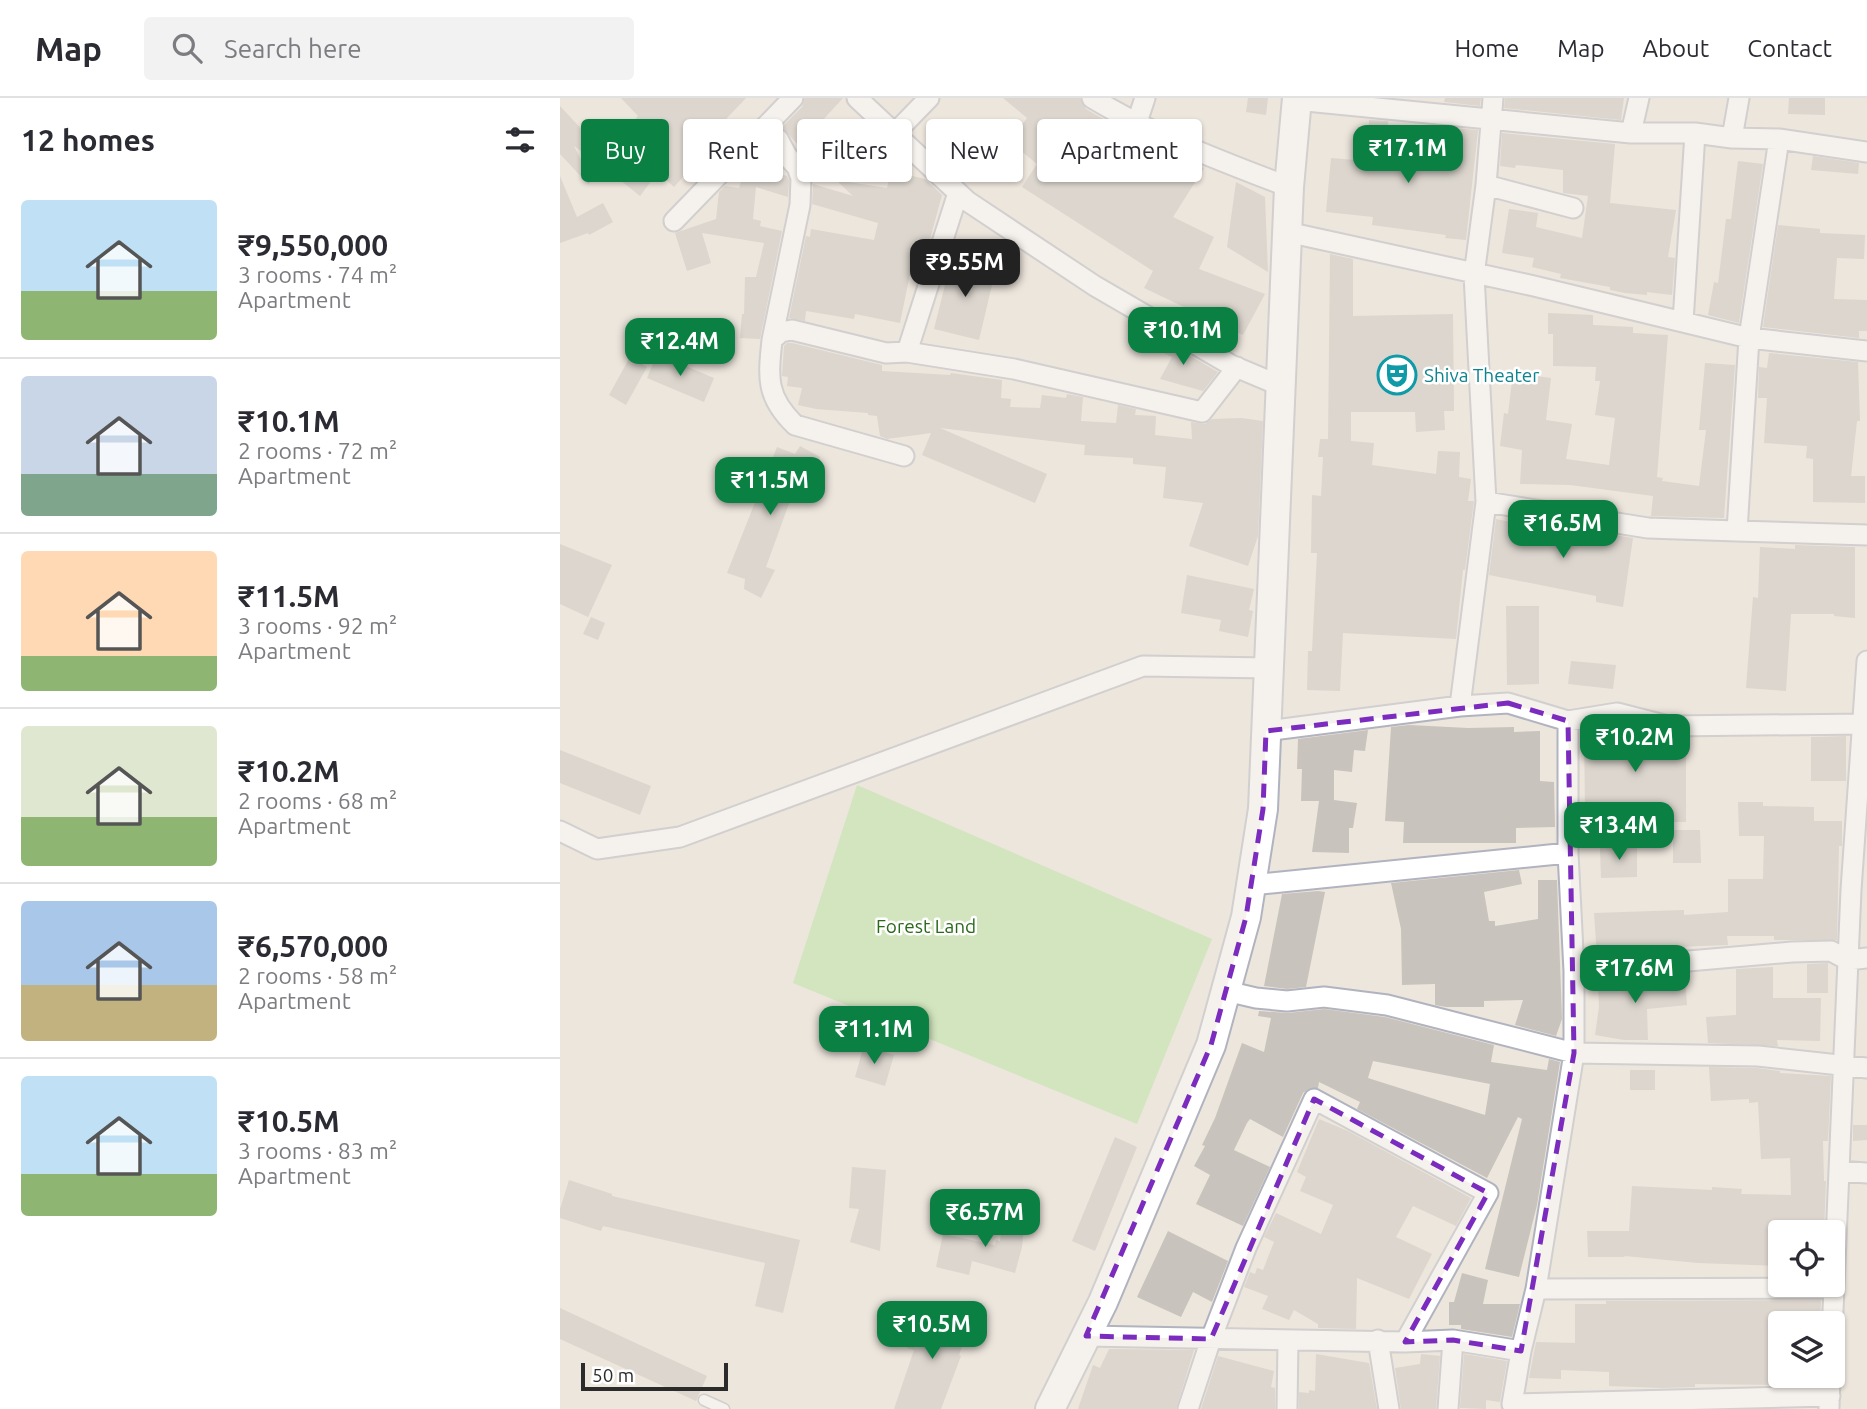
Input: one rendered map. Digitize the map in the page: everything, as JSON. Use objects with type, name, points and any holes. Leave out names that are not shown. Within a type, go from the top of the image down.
[{"type":"street","points":[[773,119],[793,98]]},
{"type":"street","points":[[857,98],[879,119]]},
{"type":"street","points":[[909,119],[929,98]]},
{"type":"street","points":[[1092,98],[1126,119]]},
{"type":"street","points":[[1138,119],[1144,98]]},
{"type":"street","points":[[1460,706],[1486,502],[1474,275],[1486,185],[1493,98]]},
{"type":"street","points":[[1631,133],[1639,98]]},
{"type":"street","points":[[1732,138],[1739,98]]},
{"type":"street","points":[[1050,1409],[1103,1302],[1211,1045],[1246,917],[1263,809],[1289,187],[1296,99],[1631,133],[1695,133],[1732,138],[1779,139],[1867,152]]},
{"type":"street","points":[[1683,322],[1695,133]]},
{"type":"street","points":[[1737,531],[1749,338],[1779,139]]},
{"type":"street","points":[[783,148],[797,167],[801,178],[800,205],[772,340],[768,376],[773,396],[782,413],[795,425],[904,456]]},
{"type":"street","points":[[912,151],[958,193],[1095,286],[1237,367],[1281,386]]},
{"type":"street","points":[[1202,155],[1289,187]]},
{"type":"street","points":[[674,221],[712,182]]},
{"type":"street","points":[[1486,185],[1573,208]]},
{"type":"street","points":[[907,352],[958,193]]},
{"type":"street","points":[[1287,232],[1534,286],[1749,338],[1867,351]]},
{"type":"street","points":[[772,340],[781,332],[792,330],[886,353],[907,352],[1014,369],[1202,412],[1237,367]]},
{"type":"street","points":[[1486,502],[1648,528],[1867,535]]},
{"type":"street","points":[[1837,1220],[1844,1067],[1858,959],[1867,661]]},
{"type":"street","points":[[560,831],[597,849],[680,838],[1143,666],[1269,668]]},
{"type":"street","points":[[1266,731],[1460,706],[1508,703],[1568,721],[1617,713],[1668,726],[1864,724]]},
{"type":"street","points":[[1568,721],[1574,1053],[1536,1289],[1512,1404],[1829,1402]]},
{"type":"street","points":[[1251,885],[1569,853]]},
{"type":"street","points":[[1574,971],[1792,952],[1831,951],[1858,959]]},
{"type":"street","points":[[1226,991],[1287,1001],[1324,998],[1387,1005],[1574,1053],[1758,1056],[1867,1068]]},
{"type":"street","points":[[1188,1409],[1210,1339],[1246,1248],[1314,1100],[1488,1193],[1405,1342]]},
{"type":"street","points":[[1839,1171],[1867,1173]]},
{"type":"street","points":[[1536,1289],[1768,1288]]},
{"type":"street","points":[[1086,1336],[1405,1342],[1453,1340],[1521,1351]]},
{"type":"street","points":[[1287,1409],[1288,1340]]},
{"type":"street","points":[[1378,1340],[1389,1409]]},
{"type":"street","points":[[1448,1409],[1453,1340]]},
{"type":"lane","points":[[704,1400],[724,1409]]},
{"type":"highlighted area","points":[[1508,703],[1568,721],[1574,1053],[1521,1351],[1453,1340],[1405,1342],[1488,1193],[1314,1099],[1211,1339],[1086,1336],[1211,1045],[1246,917],[1263,809],[1266,731]]},
{"type":"green space","name":"Forest Land","points":[[857,785],[1212,939],[1137,1124],[793,983]]},
{"type":"building","points":[[621,98],[746,98],[726,119],[683,119],[683,177],[674,187],[669,182],[669,119],[635,119],[638,116]]},
{"type":"building","points":[[805,98],[843,98],[824,119],[797,119],[797,144],[783,126],[802,107]]},
{"type":"building","points":[[1003,98],[1080,98],[1086,109],[1103,119],[1037,119],[1037,164],[1023,152],[1023,123],[1027,118]]},
{"type":"building","points":[[1248,98],[1268,98],[1266,115],[1246,112]]},
{"type":"building","points":[[1445,98],[1481,98],[1480,106],[1444,102]]},
{"type":"building","points":[[1505,98],[1624,98],[1621,120],[1504,108]]},
{"type":"building","points":[[1789,98],[1825,98],[1825,115],[1788,114]]},
{"type":"building","points":[[560,106],[581,129],[581,151],[574,146],[581,160],[581,176],[560,154]]},
{"type":"building","points":[[1369,120],[1388,121],[1386,159],[1430,164],[1432,158],[1438,160],[1441,127],[1478,130],[1466,240],[1372,225],[1373,217],[1326,212],[1331,158],[1367,161]]},
{"type":"building","points":[[1502,133],[1615,144],[1610,203],[1676,210],[1668,257],[1675,258],[1672,295],[1625,293],[1610,290],[1610,287],[1560,278],[1561,274],[1532,267],[1534,258],[1502,253],[1509,209],[1538,213],[1536,227],[1582,238],[1588,196],[1563,193],[1563,170],[1500,166]]},
{"type":"building","points":[[1813,156],[1859,163],[1858,174],[1811,170]]},
{"type":"building","points":[[1738,161],[1763,164],[1739,323],[1708,315],[1714,282],[1718,283],[1726,219],[1731,219]]},
{"type":"building","points":[[1037,164],[1037,182],[1195,182],[1173,217],[1214,237],[1199,269],[1265,294],[1243,335],[1144,288],[1153,271],[1022,187]]},
{"type":"building","points":[[783,175],[789,180],[788,197],[756,187],[753,219],[761,221],[760,226],[782,231],[760,339],[740,338],[745,277],[756,277],[764,243],[702,233],[711,263],[687,271],[675,233],[716,219],[719,192],[725,186],[739,188],[741,182],[783,182]]},
{"type":"building","points":[[560,176],[577,217],[603,203],[613,222],[589,235],[588,233],[560,243]]},
{"type":"building","points":[[912,176],[925,179],[942,195],[929,243],[917,240],[900,323],[855,314],[854,319],[806,311],[805,321],[789,318],[806,236],[810,237],[811,229],[874,240],[878,223],[812,204],[813,184],[853,196],[838,182],[887,188],[888,182],[912,182]]},
{"type":"building","points":[[622,182],[650,182],[640,196]]},
{"type":"building","points":[[1236,182],[1265,197],[1268,272],[1227,247]]},
{"type":"building","points":[[1778,225],[1820,229],[1820,233],[1865,235],[1864,259],[1837,258],[1834,299],[1867,300],[1867,331],[1859,331],[1859,338],[1763,327]]},
{"type":"building","points":[[1330,254],[1353,259],[1353,316],[1453,314],[1454,411],[1444,411],[1445,430],[1416,432],[1415,412],[1351,412],[1351,441],[1374,443],[1372,465],[1436,474],[1438,451],[1460,452],[1459,477],[1471,479],[1468,501],[1474,501],[1456,639],[1343,633],[1340,691],[1307,690],[1308,651],[1312,651],[1317,553],[1311,553],[1312,495],[1321,496],[1323,457],[1318,457],[1320,439],[1328,439]]},
{"type":"building","points":[[952,257],[996,268],[979,340],[934,329]]},
{"type":"building","points":[[1548,313],[1593,315],[1593,325],[1633,327],[1633,333],[1668,335],[1657,477],[1663,478],[1662,481],[1699,486],[1706,430],[1699,430],[1705,363],[1735,365],[1724,518],[1651,516],[1653,496],[1570,485],[1520,484],[1522,450],[1500,446],[1504,413],[1508,414],[1513,373],[1551,378],[1546,420],[1572,424],[1566,459],[1609,465],[1615,418],[1595,415],[1600,381],[1595,381],[1596,367],[1553,366],[1553,334],[1548,334]]},
{"type":"building","points":[[1152,334],[1218,372],[1203,391],[1160,379],[1172,357],[1147,345]]},
{"type":"building","points":[[787,343],[882,365],[882,371],[951,373],[1002,380],[1001,398],[1011,399],[1010,407],[1040,408],[1042,395],[1066,398],[1067,394],[1083,397],[1081,421],[1116,423],[1118,405],[1136,409],[1135,415],[1156,416],[1155,435],[1192,439],[1191,422],[1205,424],[1212,419],[1241,418],[1263,421],[1258,536],[1248,566],[1189,546],[1203,503],[1163,498],[1166,467],[1133,464],[1133,458],[1084,455],[1085,445],[940,428],[1047,474],[1035,503],[922,455],[931,433],[887,439],[880,436],[877,416],[798,405],[802,388],[787,386],[788,377],[782,376],[784,346]]},
{"type":"building","points":[[1769,353],[1858,362],[1860,421],[1857,421],[1851,476],[1865,476],[1865,503],[1813,502],[1813,459],[1806,458],[1807,446],[1764,443],[1767,398],[1758,398],[1759,367],[1767,368]]},
{"type":"building","points":[[657,354],[714,378],[704,402],[647,378]]},
{"type":"building","points":[[630,357],[647,367],[626,405],[609,395]]},
{"type":"building","points":[[800,446],[820,457],[811,480],[799,476],[766,567],[775,570],[761,598],[744,589],[745,579],[727,573],[777,447],[795,454]]},
{"type":"building","points":[[1496,519],[1550,530],[1551,525],[1633,538],[1623,607],[1596,602],[1596,596],[1489,575]]},
{"type":"building","points":[[560,544],[612,565],[588,617],[560,604]]},
{"type":"building","points":[[1795,545],[1855,547],[1855,618],[1834,614],[1791,614],[1786,691],[1746,688],[1753,597],[1758,598],[1760,547],[1795,549]]},
{"type":"building","points":[[1187,575],[1254,589],[1249,610],[1253,611],[1248,637],[1219,631],[1221,620],[1181,613]]},
{"type":"building","points":[[1506,606],[1539,606],[1539,684],[1507,685]]},
{"type":"building","points":[[591,617],[605,623],[598,640],[583,634]]},
{"type":"building","points":[[1571,661],[1616,665],[1613,689],[1568,684]]},
{"type":"building","points":[[1391,727],[1514,727],[1514,732],[1540,731],[1540,781],[1554,782],[1555,827],[1516,828],[1516,843],[1403,843],[1404,822],[1385,821]]},
{"type":"building","points":[[1622,727],[1629,729],[1629,733],[1686,738],[1686,822],[1662,822],[1662,813],[1590,814],[1590,811],[1585,811],[1584,731]]},
{"type":"building","points":[[1368,730],[1365,751],[1354,750],[1352,772],[1334,770],[1334,800],[1357,803],[1353,828],[1349,828],[1349,853],[1312,852],[1319,801],[1301,801],[1302,769],[1297,769],[1298,739]]},
{"type":"building","points":[[1846,736],[1846,781],[1811,781],[1811,737]]},
{"type":"building","points":[[560,750],[651,786],[640,815],[560,783]]},
{"type":"building","points":[[1738,802],[1763,802],[1763,806],[1814,807],[1814,821],[1842,821],[1837,940],[1774,940],[1774,936],[1727,936],[1728,945],[1648,948],[1648,952],[1597,957],[1594,913],[1684,910],[1684,915],[1728,912],[1728,879],[1763,879],[1764,836],[1739,836]]},
{"type":"building","points":[[1673,830],[1700,830],[1701,863],[1673,863]]},
{"type":"building","points":[[1637,847],[1637,877],[1601,878],[1600,848]]},
{"type":"building","points":[[1519,870],[1522,884],[1484,892],[1489,921],[1495,921],[1495,926],[1538,919],[1538,880],[1557,880],[1562,1019],[1556,1036],[1515,1025],[1523,1000],[1484,1001],[1484,1007],[1446,1007],[1435,1005],[1435,984],[1402,985],[1401,929],[1391,883]]},
{"type":"building","points":[[1325,892],[1306,987],[1287,989],[1264,986],[1282,894]]},
{"type":"building","points":[[1828,963],[1828,993],[1807,993],[1807,964]]},
{"type":"building","points":[[1773,967],[1773,998],[1821,998],[1820,1041],[1777,1040],[1778,1046],[1708,1043],[1706,1017],[1736,1015],[1736,969]]},
{"type":"building","points":[[1649,977],[1650,980],[1685,978],[1687,1005],[1647,1009],[1648,1040],[1624,1040],[1595,1035],[1599,1007],[1598,981]]},
{"type":"building","points":[[1324,1009],[1385,1017],[1494,1045],[1491,1062],[1547,1070],[1549,1059],[1560,1062],[1537,1205],[1519,1277],[1485,1269],[1522,1119],[1518,1117],[1487,1178],[1357,1109],[1360,1102],[1319,1082],[1318,1088],[1308,1089],[1303,1093],[1283,1137],[1250,1119],[1247,1123],[1234,1150],[1270,1167],[1243,1226],[1196,1204],[1210,1175],[1194,1166],[1205,1146],[1202,1145],[1215,1118],[1242,1043],[1264,1052],[1271,1018],[1258,1016],[1259,1011],[1288,1013]],"holes":[[[1373,1061],[1490,1084],[1485,1115],[1368,1078]]]},
{"type":"building","points":[[864,1045],[894,1055],[885,1086],[855,1077]]},
{"type":"building","points":[[1709,1067],[1757,1068],[1780,1073],[1831,1076],[1828,1141],[1823,1141],[1826,1181],[1824,1220],[1768,1220],[1768,1266],[1698,1263],[1625,1256],[1588,1257],[1587,1231],[1629,1231],[1632,1186],[1712,1190],[1712,1187],[1742,1189],[1741,1194],[1791,1195],[1790,1158],[1761,1159],[1758,1102],[1749,1103],[1749,1099],[1711,1101]]},
{"type":"building","points":[[1630,1070],[1655,1070],[1655,1090],[1630,1090]]},
{"type":"building","points":[[1319,1119],[1348,1131],[1471,1198],[1456,1226],[1413,1206],[1396,1237],[1432,1254],[1409,1299],[1357,1278],[1356,1329],[1318,1328],[1318,1324],[1294,1310],[1289,1320],[1262,1309],[1268,1296],[1244,1287],[1250,1272],[1255,1274],[1257,1268],[1263,1270],[1274,1242],[1264,1237],[1276,1213],[1321,1234],[1333,1205],[1300,1191],[1306,1177],[1297,1172]]},
{"type":"building","points":[[1853,1125],[1867,1125],[1867,1140],[1853,1141]]},
{"type":"building","points":[[1115,1137],[1137,1147],[1095,1251],[1072,1241]]},
{"type":"building","points":[[852,1167],[886,1170],[880,1251],[850,1242],[859,1209],[849,1208]]},
{"type":"building","points":[[569,1180],[612,1196],[800,1240],[783,1313],[755,1306],[765,1263],[603,1226],[601,1231],[560,1218]]},
{"type":"building","points":[[1004,1212],[1025,1216],[1022,1247],[1015,1273],[972,1261],[969,1275],[936,1267],[943,1234],[995,1245],[996,1240],[1000,1241]]},
{"type":"building","points":[[1168,1231],[1228,1261],[1212,1302],[1193,1292],[1181,1317],[1137,1297]]},
{"type":"building","points":[[1462,1273],[1488,1280],[1483,1304],[1520,1304],[1512,1337],[1461,1329],[1461,1325],[1449,1325],[1449,1302],[1454,1302]]},
{"type":"building","points":[[1821,1300],[1821,1311],[1768,1311],[1768,1385],[1695,1384],[1695,1387],[1662,1388],[1609,1386],[1609,1372],[1561,1370],[1561,1379],[1529,1378],[1536,1342],[1575,1343],[1575,1304],[1606,1304],[1606,1301]]},
{"type":"building","points":[[924,1306],[970,1324],[959,1355],[961,1356],[941,1409],[894,1409],[914,1350],[907,1348],[912,1332],[916,1333]]},
{"type":"building","points":[[560,1308],[707,1376],[696,1401],[560,1339]]},
{"type":"building","points":[[1109,1349],[1194,1350],[1176,1409],[1078,1409],[1093,1365],[1100,1368]]},
{"type":"building","points":[[1316,1354],[1369,1363],[1377,1409],[1299,1409],[1299,1392],[1315,1391]]},
{"type":"building","points":[[1421,1354],[1440,1356],[1436,1409],[1401,1409],[1395,1368],[1420,1364]]},
{"type":"building","points":[[1464,1354],[1507,1361],[1500,1402],[1486,1400],[1486,1409],[1460,1408]]},
{"type":"building","points":[[1218,1356],[1274,1371],[1271,1387],[1275,1388],[1275,1409],[1201,1409]]},
{"type":"place","name":"Shiva Theater","points":[[1397,375]]}]
